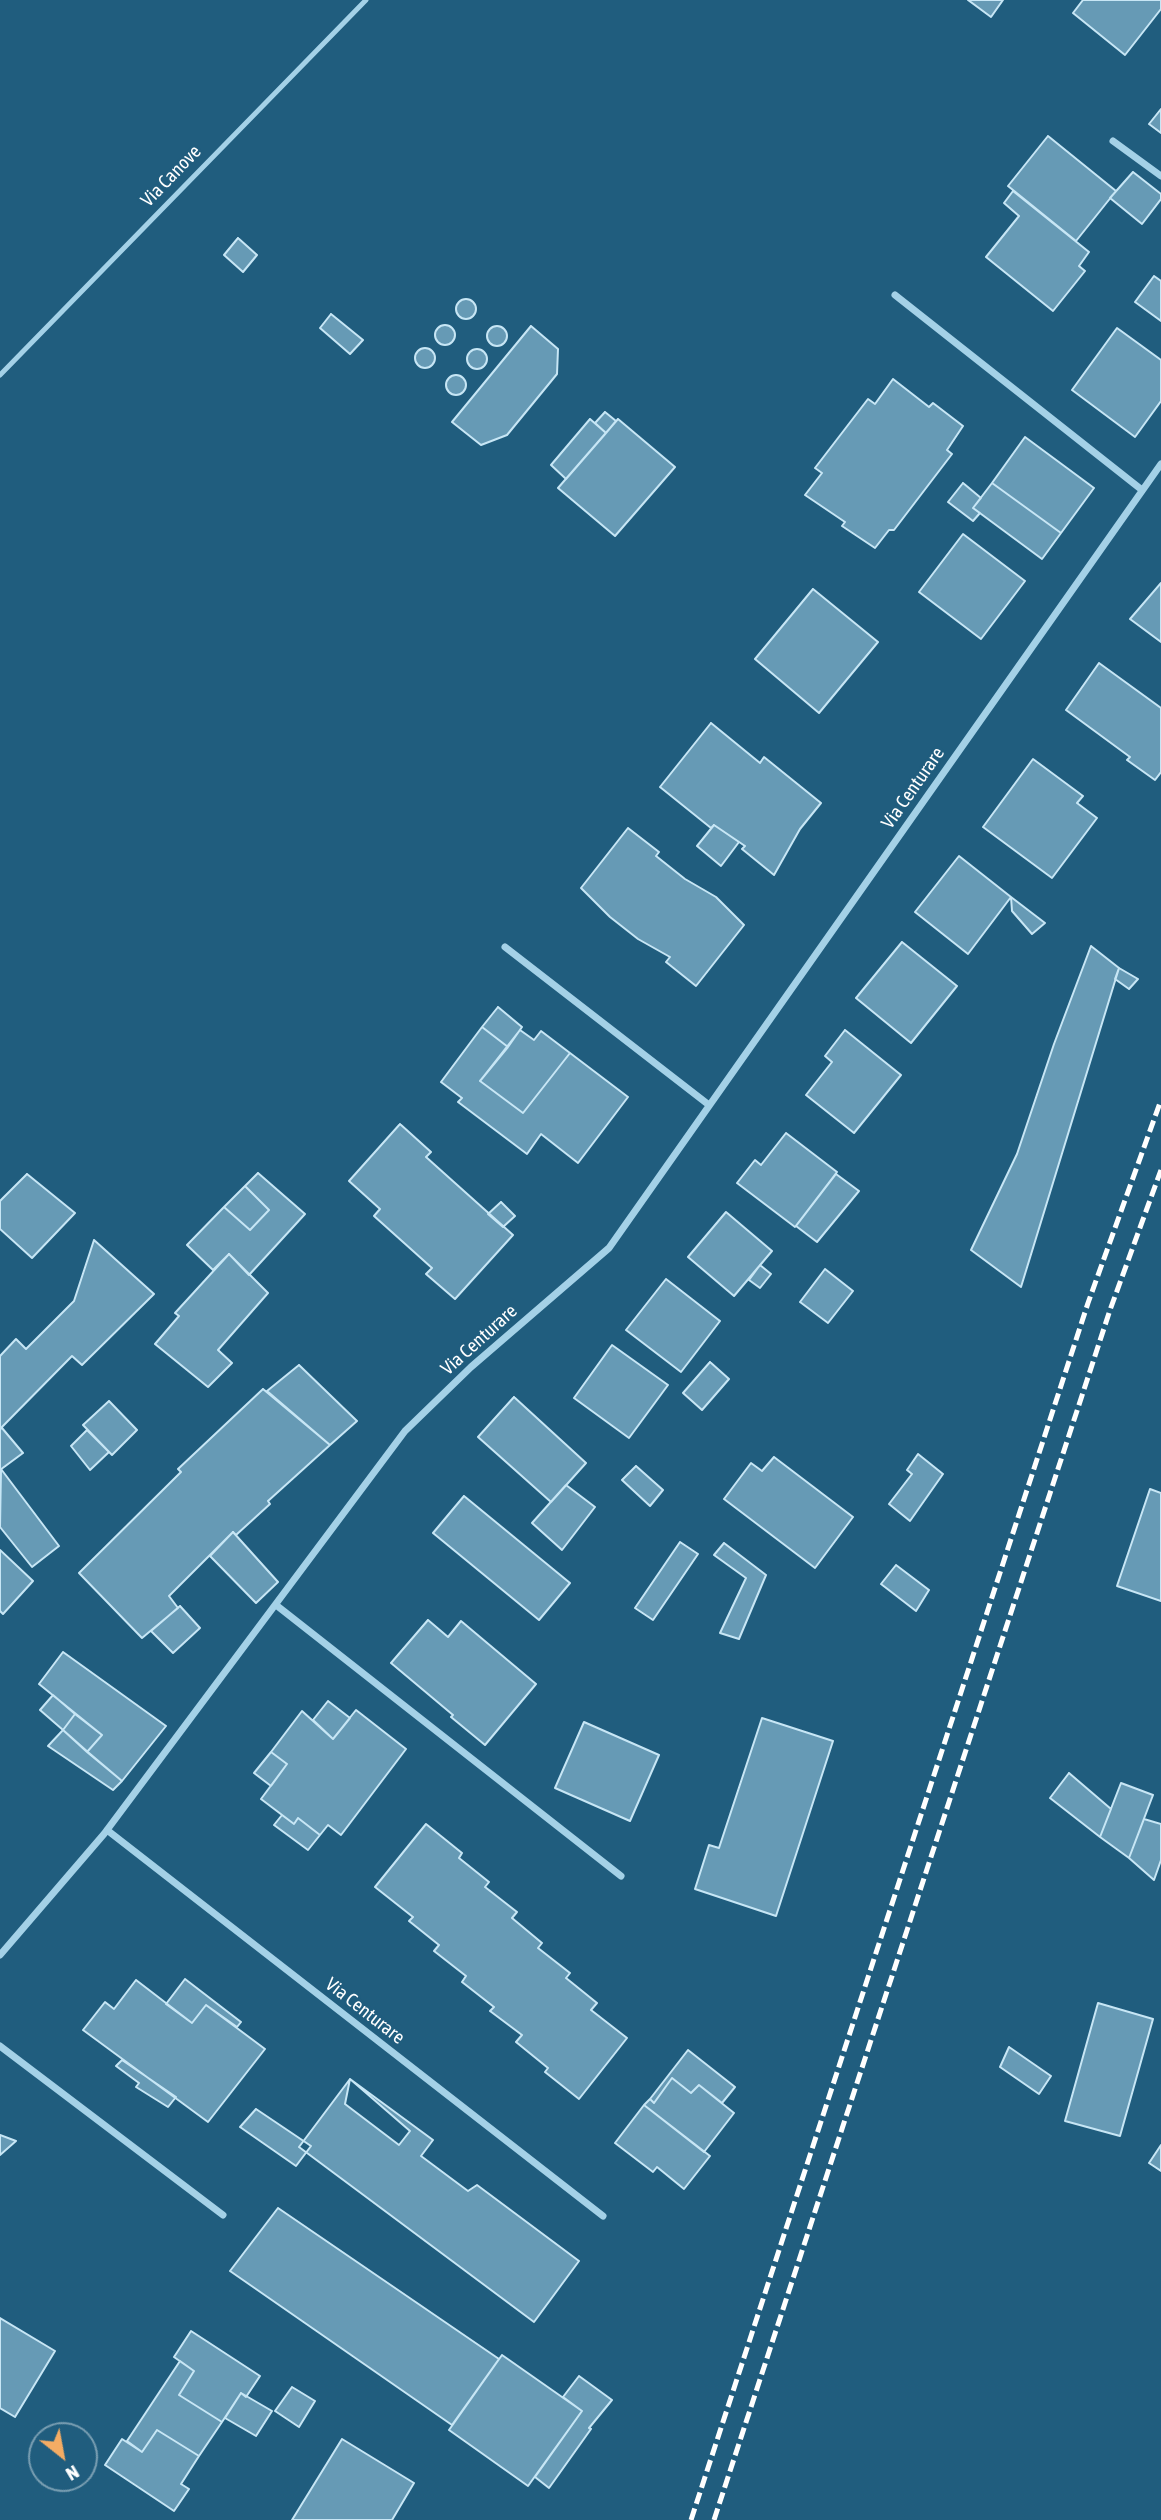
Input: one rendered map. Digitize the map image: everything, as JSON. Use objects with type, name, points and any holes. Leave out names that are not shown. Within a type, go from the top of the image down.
[{"type":"street","points":[[1113,141],[1161,176]]},
{"type":"street","points":[[895,295],[1142,491]]},
{"type":"street","name":"Via Centurare","points":[[0,1955],[107,1830],[405,1432],[471,1367],[609,1248],[1161,464]]},
{"type":"street","points":[[505,947],[709,1105]]},
{"type":"street","points":[[276,1605],[621,1876]]},
{"type":"street","name":"Via Centurare","points":[[107,1830],[603,2216]]},
{"type":"street","points":[[0,2046],[223,2215]]},
{"type":"lane","name":"Via Canove","points":[[0,375],[366,0]]},
{"type":"building","points":[[968,0],[1003,0],[991,17]]},
{"type":"building","points":[[1083,0],[1161,0],[1161,9],[1125,55],[1073,13]]},
{"type":"building","points":[[1161,109],[1161,133],[1149,124]]},
{"type":"building","points":[[1048,136],[1116,191],[1076,241],[1008,186]]},
{"type":"building","points":[[1133,172],[1161,194],[1161,199],[1142,224],[1110,198]]},
{"type":"building","points":[[1013,191],[1089,252],[1079,266],[1085,271],[1053,311],[986,257],[1019,216],[1004,203]]},
{"type":"building","points":[[238,238],[257,255],[243,272],[224,255]]},
{"type":"building","points":[[1154,276],[1161,281],[1161,321],[1135,302]]},
{"type":"building","points":[[466,299],[473,302],[476,309],[473,316],[466,319],[459,316],[456,309],[459,302]]},
{"type":"building","points":[[331,314],[363,340],[350,354],[320,328]]},
{"type":"building","points":[[445,325],[452,328],[455,335],[452,342],[445,345],[438,342],[435,335],[438,328]]},
{"type":"building","points":[[497,326],[504,329],[507,336],[504,343],[497,346],[490,343],[487,336],[490,329]]},
{"type":"building","points":[[531,326],[558,349],[557,374],[507,435],[481,445],[452,422]]},
{"type":"building","points":[[1117,328],[1161,360],[1161,401],[1135,437],[1072,390]]},
{"type":"building","points":[[425,348],[432,351],[435,358],[432,365],[425,368],[418,365],[415,358],[418,351]]},
{"type":"building","points":[[477,349],[484,352],[487,359],[484,366],[477,369],[470,366],[467,359],[470,352]]},
{"type":"building","points":[[456,375],[463,378],[466,385],[463,392],[456,395],[449,392],[446,385],[449,378]]},
{"type":"building","points":[[893,379],[929,407],[933,403],[963,426],[947,450],[952,454],[894,530],[889,530],[875,548],[842,526],[845,522],[805,495],[822,473],[815,468],[868,399],[875,404]]},
{"type":"building","points":[[605,412],[616,421],[606,433],[595,423]]},
{"type":"building","points":[[590,419],[606,433],[566,479],[551,465]]},
{"type":"building","points":[[618,419],[675,467],[615,536],[558,488]]},
{"type":"building","points":[[1025,437],[1094,488],[1061,533],[992,483]]},
{"type":"building","points":[[963,483],[981,498],[973,508],[980,513],[973,521],[948,502]]},
{"type":"building","points":[[992,483],[1061,533],[1042,559],[973,508]]},
{"type":"building","points":[[963,534],[1025,581],[981,639],[919,592]]},
{"type":"building","points":[[1161,583],[1161,642],[1130,619]]},
{"type":"building","points":[[813,589],[878,642],[819,713],[755,659]]},
{"type":"building","points":[[1099,663],[1161,708],[1161,772],[1155,780],[1127,760],[1130,757],[1066,710]]},
{"type":"building","points":[[711,723],[760,763],[764,757],[821,803],[800,829],[774,875],[742,849],[745,846],[714,825],[711,828],[660,787]]},
{"type":"building","points":[[1033,759],[1083,796],[1077,803],[1097,818],[1052,878],[983,827]]},
{"type":"building","points":[[714,825],[739,842],[721,866],[697,846]]},
{"type":"building","points":[[628,828],[659,852],[656,856],[685,879],[716,897],[744,925],[696,986],[666,962],[670,957],[638,939],[610,917],[581,888]]},
{"type":"building","points":[[959,856],[1011,897],[968,954],[915,912]]},
{"type":"building","points":[[1011,897],[1045,923],[1032,934],[1012,911]]},
{"type":"building","points":[[902,942],[957,986],[911,1043],[856,998]]},
{"type":"building","points":[[1091,946],[1119,968],[1021,1287],[971,1250],[1017,1154]]},
{"type":"building","points":[[1119,968],[1138,979],[1129,989],[1115,979]]},
{"type":"building","points":[[498,1007],[522,1027],[508,1047],[482,1027]]},
{"type":"building","points":[[482,1027],[508,1047],[480,1081],[523,1113],[570,1053],[628,1097],[578,1163],[541,1134],[527,1154],[458,1102],[462,1098],[441,1082]]},
{"type":"building","points":[[520,1030],[534,1040],[541,1031],[570,1053],[523,1113],[480,1081]]},
{"type":"building","points":[[845,1030],[901,1075],[854,1133],[806,1095],[832,1062],[825,1056]]},
{"type":"building","points":[[400,1124],[431,1152],[426,1157],[513,1235],[455,1299],[426,1274],[432,1268],[374,1216],[380,1209],[349,1181]]},
{"type":"building","points":[[786,1133],[837,1172],[795,1227],[737,1183],[755,1160],[761,1165]]},
{"type":"building","points":[[258,1173],[305,1214],[249,1275],[229,1254],[213,1270],[187,1245],[224,1207],[250,1230],[269,1210],[245,1186]]},
{"type":"building","points":[[27,1174],[75,1213],[32,1258],[0,1229],[0,1201]]},
{"type":"building","points":[[836,1174],[859,1191],[817,1242],[796,1226]]},
{"type":"building","points":[[245,1186],[269,1210],[250,1230],[224,1207]]},
{"type":"building","points":[[501,1202],[515,1216],[503,1227],[488,1214]]},
{"type":"building","points":[[726,1212],[772,1251],[734,1296],[688,1257]]},
{"type":"building","points":[[94,1240],[154,1294],[82,1365],[72,1356],[0,1429],[0,1356],[16,1339],[26,1349],[74,1301]]},
{"type":"building","points":[[229,1254],[268,1293],[218,1350],[232,1363],[208,1387],[155,1344],[179,1316],[175,1313]]},
{"type":"building","points":[[760,1265],[771,1274],[760,1288],[749,1280]]},
{"type":"building","points":[[825,1269],[853,1291],[828,1323],[800,1302]]},
{"type":"building","points":[[666,1279],[720,1321],[681,1372],[626,1330]]},
{"type":"building","points":[[612,1345],[668,1385],[629,1438],[574,1398]]},
{"type":"building","points":[[710,1362],[729,1379],[702,1410],[683,1393]]},
{"type":"building","points":[[299,1365],[357,1421],[330,1445],[267,1391]]},
{"type":"building","points":[[263,1389],[330,1445],[268,1501],[270,1504],[236,1535],[233,1532],[169,1596],[178,1608],[142,1638],[79,1573],[181,1472],[178,1469]]},
{"type":"building","points":[[514,1397],[586,1463],[551,1502],[478,1437]]},
{"type":"building","points":[[109,1401],[137,1430],[112,1455],[83,1425]]},
{"type":"building","points":[[2,1428],[23,1453],[0,1470],[0,1429]]},
{"type":"building","points":[[87,1430],[109,1452],[90,1470],[71,1446]]},
{"type":"building","points":[[918,1454],[943,1474],[910,1521],[889,1504],[912,1474],[907,1470]]},
{"type":"building","points":[[774,1457],[853,1517],[815,1568],[724,1499],[751,1463],[762,1471]]},
{"type":"building","points":[[636,1466],[663,1490],[650,1506],[622,1480]]},
{"type":"building","points":[[1,1469],[59,1546],[32,1567],[0,1527]]},
{"type":"building","points":[[566,1485],[595,1507],[562,1550],[532,1523]]},
{"type":"building","points":[[1150,1489],[1161,1493],[1161,1601],[1117,1586]]},
{"type":"building","points":[[464,1496],[570,1583],[539,1620],[433,1533]]},
{"type":"building","points":[[233,1532],[278,1582],[256,1603],[210,1556]]},
{"type":"building","points":[[680,1542],[698,1554],[653,1620],[635,1608]]},
{"type":"building","points":[[724,1543],[766,1575],[739,1639],[720,1633],[746,1578],[714,1555]]},
{"type":"building","points":[[0,1550],[33,1581],[3,1614],[0,1611]]},
{"type":"building","points":[[896,1565],[929,1590],[916,1611],[881,1584]]},
{"type":"building","points":[[180,1606],[200,1628],[173,1653],[151,1631]]},
{"type":"building","points":[[428,1620],[448,1637],[461,1621],[536,1684],[485,1745],[391,1663]]},
{"type":"building","points":[[63,1652],[166,1726],[122,1781],[87,1752],[102,1735],[39,1684]]},
{"type":"building","points":[[53,1695],[75,1714],[63,1730],[40,1710]]},
{"type":"building","points":[[328,1701],[350,1718],[333,1739],[313,1720]]},
{"type":"building","points":[[356,1710],[406,1749],[341,1835],[328,1825],[320,1835],[298,1818],[294,1824],[261,1799],[287,1764],[271,1752],[302,1711],[333,1739]]},
{"type":"building","points":[[75,1714],[102,1735],[87,1752],[63,1730]]},
{"type":"building","points":[[762,1718],[833,1741],[776,1916],[695,1889],[709,1845],[719,1848]]},
{"type":"building","points":[[584,1722],[659,1755],[630,1821],[555,1788]]},
{"type":"building","points":[[63,1730],[122,1781],[113,1790],[48,1746]]},
{"type":"building","points":[[271,1752],[287,1764],[271,1786],[254,1773]]},
{"type":"building","points":[[1069,1773],[1111,1809],[1100,1837],[1050,1798]]},
{"type":"building","points":[[1121,1783],[1153,1795],[1129,1858],[1100,1837]]},
{"type":"building","points":[[282,1815],[294,1824],[298,1818],[320,1835],[308,1850],[274,1825]]},
{"type":"building","points":[[1144,1819],[1161,1824],[1161,1860],[1154,1880],[1129,1858]]},
{"type":"building","points":[[426,1824],[462,1853],[459,1858],[489,1882],[485,1887],[517,1912],[512,1918],[542,1943],[538,1948],[570,1973],[566,1978],[597,2003],[591,2010],[627,2038],[579,2099],[545,2072],[548,2068],[516,2042],[522,2035],[490,2011],[494,2007],[462,1982],[466,1976],[434,1951],[439,1945],[409,1921],[413,1917],[375,1887]]},
{"type":"building","points":[[185,1979],[241,2022],[237,2027],[206,2005],[192,2023],[166,2004]]},
{"type":"building","points":[[136,1980],[192,2023],[206,2005],[265,2049],[208,2122],[83,2030],[105,2002],[114,2009]]},
{"type":"building","points":[[1098,2003],[1153,2019],[1120,2136],[1065,2121]]},
{"type":"building","points":[[1009,2047],[1051,2076],[1039,2094],[1000,2067]]},
{"type":"building","points":[[688,2050],[735,2087],[722,2103],[699,2085],[691,2093],[672,2078],[654,2103],[650,2099]]},
{"type":"building","points":[[122,2060],[176,2097],[168,2107],[136,2087],[139,2083],[116,2066]]},
{"type":"building","points":[[672,2078],[691,2093],[699,2085],[734,2113],[704,2152],[644,2105],[650,2099],[654,2103]]},
{"type":"building","points":[[350,2079],[410,2131],[399,2145],[345,2104]]},
{"type":"building","points":[[350,2079],[433,2140],[421,2156],[468,2191],[477,2185],[579,2261],[534,2322],[299,2147]]},
{"type":"building","points":[[644,2105],[710,2156],[684,2189],[657,2167],[653,2172],[615,2143]]},
{"type":"building","points":[[256,2109],[311,2146],[296,2166],[240,2127]]},
{"type":"building","points":[[0,2135],[16,2141],[0,2155]]},
{"type":"building","points":[[1161,2145],[1161,2171],[1149,2163]]},
{"type":"building","points":[[278,2208],[499,2359],[452,2425],[230,2271]]},
{"type":"building","points":[[0,2318],[55,2351],[15,2417],[0,2408]]},
{"type":"building","points":[[191,2331],[260,2376],[246,2397],[241,2393],[222,2422],[179,2395],[194,2371],[174,2357]]},
{"type":"building","points":[[502,2355],[582,2411],[528,2486],[449,2430]]},
{"type":"building","points":[[180,2361],[194,2371],[179,2395],[222,2422],[199,2456],[157,2430],[142,2452],[127,2441]]},
{"type":"building","points":[[579,2376],[612,2400],[589,2428],[591,2429],[549,2488],[535,2477],[582,2411],[563,2397]]},
{"type":"building","points":[[292,2387],[315,2401],[299,2427],[275,2411]]},
{"type":"building","points":[[241,2393],[272,2411],[256,2436],[225,2418]]},
{"type":"building","points":[[157,2430],[199,2456],[181,2484],[189,2489],[174,2511],[105,2465],[122,2439],[142,2452]]},
{"type":"building","points":[[342,2439],[414,2483],[392,2520],[292,2520]]},
{"type":"railway","points":[[691,2520],[1088,1303],[1161,1100]]},
{"type":"railway","points":[[714,2520],[1110,1310],[1161,1170]]}]
